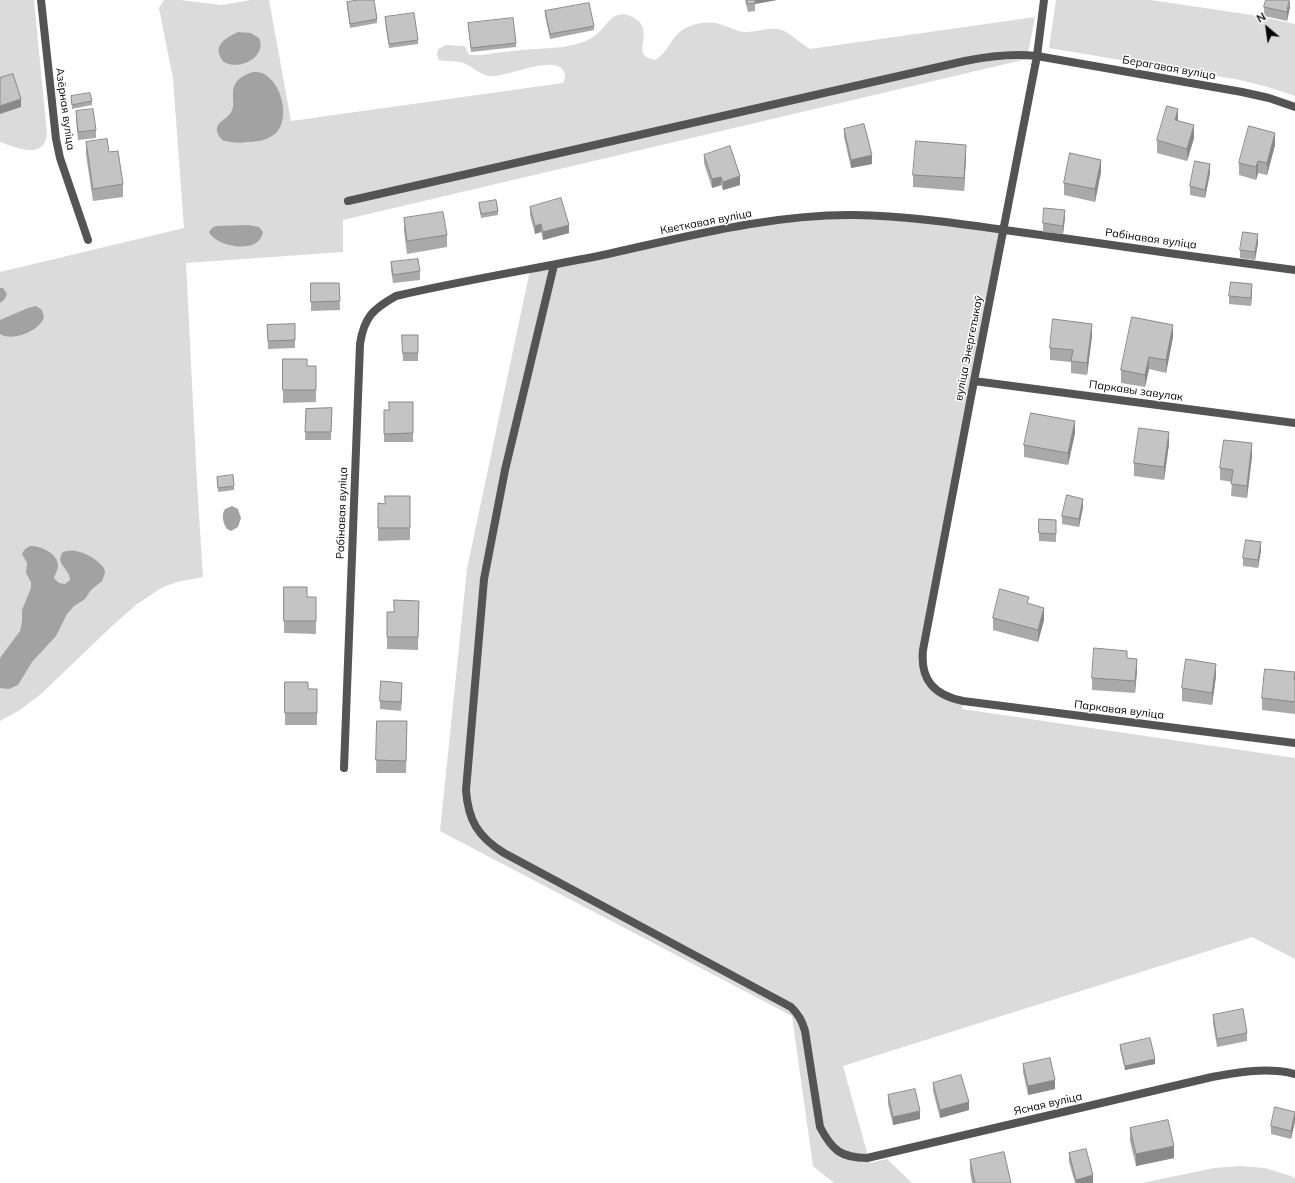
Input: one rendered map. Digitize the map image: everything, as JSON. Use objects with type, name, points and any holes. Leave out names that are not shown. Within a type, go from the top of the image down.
[{"type":"street","name":"Азёрная вуліца","points":[[41,0],[53,110],[60,158],[88,240]]},
{"type":"street","name":"вуліца Энергетыкаў","points":[[941,694],[933,687],[923,670],[923,655],[974,380],[1037,56],[1044,0]]},
{"type":"street","name":"Берагавая вуліца","points":[[348,201],[965,61],[1005,55],[1023,54],[1037,56],[1242,92],[1269,98],[1295,107]]},
{"type":"street","name":"Кветкавая вуліца","points":[[416,291],[554,265],[764,222],[853,215],[897,217],[1003,230]]},
{"type":"street","name":"Рабінавая вуліца","points":[[1003,230],[1295,270]]},
{"type":"street","name":"Ясная вуліца","points":[[554,265],[505,470],[484,579],[466,790],[466,803],[470,815],[481,835],[491,845],[504,853],[791,1007],[798,1013],[805,1031],[820,1128],[826,1139],[842,1154],[853,1158],[867,1158],[1212,1077],[1241,1072],[1266,1070],[1295,1074]]},
{"type":"street","name":"Рабінавая вуліца","points":[[344,768],[360,344],[362,329],[369,316],[380,305],[396,296],[416,291]]},
{"type":"street","name":"Паркавы завулак","points":[[974,380],[1295,423]]},
{"type":"street","name":"Паркавая вуліца","points":[[941,694],[951,699],[963,701],[1295,742]]},
{"type":"shaded area","points":[[0,0],[34,0],[47,134],[45,142],[41,147],[35,150],[21,149],[0,142]]},
{"type":"shaded area","points":[[164,0],[180,0],[222,5],[251,0],[269,0],[291,121],[563,83],[565,73],[559,67],[541,65],[508,74],[491,76],[482,74],[460,62],[439,60],[437,55],[438,49],[446,45],[465,46],[469,55],[482,55],[568,46],[586,41],[593,37],[598,34],[613,17],[623,14],[637,20],[641,25],[644,36],[644,55],[655,60],[663,54],[677,34],[691,26],[701,23],[717,23],[743,32],[778,29],[790,34],[810,49],[1035,17],[1027,59],[343,220],[343,252],[186,263],[203,577],[177,582],[163,587],[137,604],[41,694],[20,710],[0,721],[0,272],[184,228],[173,79],[159,8]]},
{"type":"shaded area","points":[[1056,0],[1151,0],[1252,15],[1295,24],[1295,96],[1240,80],[1049,48]]},
{"type":"shaded area","points":[[238,32],[251,33],[259,38],[261,45],[256,56],[252,60],[239,65],[232,65],[223,61],[220,57],[219,48],[223,41]]},
{"type":"shaded area","points":[[253,72],[260,72],[265,75],[277,87],[282,103],[283,120],[276,133],[262,140],[240,143],[224,141],[219,136],[217,127],[232,110],[235,84],[240,78]]},
{"type":"shaded area","points":[[853,215],[1003,230],[922,660],[933,687],[963,701],[962,709],[1295,758],[1295,959],[1252,937],[843,1066],[870,1163],[887,1159],[912,1183],[834,1183],[813,1166],[792,1016],[440,831],[467,569],[530,270],[719,230]]},
{"type":"shaded area","points":[[248,225],[259,227],[263,232],[260,239],[254,244],[246,246],[237,246],[219,241],[209,232],[216,226]]},
{"type":"shaded area","points":[[0,288],[3,288],[7,294],[4,300],[0,303]]},
{"type":"shaded area","points":[[36,306],[42,310],[44,317],[37,327],[18,336],[11,337],[0,334],[0,320]]},
{"type":"shaded area","points":[[232,506],[238,509],[241,518],[238,527],[231,531],[227,529],[223,516],[225,509]]},
{"type":"shaded area","points":[[30,546],[44,549],[55,557],[58,569],[54,578],[59,583],[65,584],[70,580],[69,574],[60,559],[62,553],[67,551],[79,552],[91,557],[101,564],[105,573],[102,581],[91,590],[85,599],[74,606],[67,614],[56,636],[32,662],[18,685],[9,689],[0,688],[0,658],[20,631],[22,610],[31,588],[31,582],[26,573],[27,563],[22,554],[25,549]]},
{"type":"shaded area","points":[[1240,1166],[1265,1168],[1291,1176],[1295,1178],[1295,1183],[1142,1183],[1214,1168]]},
{"type":"building","points":[[374,0],[377,19],[350,24],[347,2]]},
{"type":"building","points":[[747,0],[755,0],[755,3],[748,4]]},
{"type":"building","points":[[1266,0],[1289,0],[1287,12],[1264,7]]},
{"type":"building","points":[[589,3],[594,26],[550,34],[545,11]]},
{"type":"building","points":[[414,13],[418,40],[389,44],[385,17]]},
{"type":"building","points":[[513,18],[516,43],[471,48],[468,23]]},
{"type":"building","points":[[13,74],[21,99],[0,106],[0,78]]},
{"type":"building","points":[[90,93],[92,101],[72,105],[71,96]]},
{"type":"building","points":[[1167,106],[1178,109],[1175,120],[1194,125],[1187,149],[1157,140]]},
{"type":"building","points":[[93,109],[96,130],[78,132],[76,111]]},
{"type":"building","points":[[864,124],[872,155],[851,160],[844,129]]},
{"type":"building","points":[[1249,126],[1275,133],[1267,163],[1258,161],[1256,167],[1239,163]]},
{"type":"building","points":[[107,139],[109,152],[118,151],[123,184],[93,189],[86,142]]},
{"type":"building","points":[[916,141],[966,145],[964,178],[913,175]]},
{"type":"building","points":[[730,146],[740,176],[723,182],[721,177],[712,179],[704,155]]},
{"type":"building","points":[[1070,153],[1101,160],[1095,189],[1064,183]]},
{"type":"building","points":[[1195,161],[1210,164],[1205,190],[1190,186]]},
{"type":"building","points":[[561,198],[569,225],[543,232],[541,224],[535,226],[530,207]]},
{"type":"building","points":[[496,200],[498,211],[481,214],[479,203]]},
{"type":"building","points":[[1044,208],[1065,210],[1063,226],[1043,223]]},
{"type":"building","points":[[443,212],[447,235],[407,241],[404,218]]},
{"type":"building","points":[[1243,232],[1258,234],[1255,252],[1240,250]]},
{"type":"building","points":[[418,259],[420,271],[393,275],[391,262]]},
{"type":"building","points":[[1231,282],[1252,284],[1251,298],[1229,296]]},
{"type":"building","points":[[311,283],[339,283],[340,301],[311,302]]},
{"type":"building","points":[[1132,317],[1173,325],[1166,360],[1149,357],[1145,375],[1121,370]]},
{"type":"building","points":[[1053,319],[1092,324],[1087,363],[1071,361],[1073,350],[1050,348]]},
{"type":"building","points":[[295,324],[295,340],[268,341],[267,325]]},
{"type":"building","points":[[402,335],[418,335],[418,353],[403,353]]},
{"type":"building","points":[[283,359],[307,359],[307,366],[316,366],[316,390],[283,390]]},
{"type":"building","points":[[389,402],[413,402],[413,433],[384,434],[384,410],[389,410]]},
{"type":"building","points":[[332,408],[331,432],[305,432],[306,409]]},
{"type":"building","points":[[1031,413],[1075,421],[1068,453],[1024,445]]},
{"type":"building","points":[[1139,428],[1169,432],[1164,467],[1134,463]]},
{"type":"building","points":[[1224,440],[1252,443],[1247,486],[1231,484],[1233,470],[1220,468]]},
{"type":"building","points":[[233,475],[234,486],[218,488],[217,477]]},
{"type":"building","points":[[1067,495],[1083,499],[1079,519],[1062,516]]},
{"type":"building","points":[[385,496],[410,496],[410,528],[378,528],[378,503],[385,504]]},
{"type":"building","points":[[1039,519],[1056,520],[1056,534],[1039,533]]},
{"type":"building","points":[[1246,540],[1261,542],[1258,560],[1243,558]]},
{"type":"building","points":[[284,587],[307,587],[307,597],[316,597],[316,621],[284,621]]},
{"type":"building","points":[[1000,589],[1029,597],[1027,603],[1044,608],[1038,630],[993,618]]},
{"type":"building","points":[[394,600],[419,601],[418,637],[387,637],[387,612],[394,612]]},
{"type":"building","points":[[1094,648],[1127,651],[1127,658],[1137,659],[1135,681],[1092,678]]},
{"type":"building","points":[[1186,659],[1216,664],[1212,693],[1182,688]]},
{"type":"building","points":[[1265,669],[1295,672],[1295,702],[1262,698]]},
{"type":"building","points":[[381,681],[402,683],[401,702],[380,701]]},
{"type":"building","points":[[285,682],[308,682],[308,689],[317,689],[317,713],[285,713]]},
{"type":"building","points":[[377,721],[407,721],[406,761],[376,760]]},
{"type":"building","points":[[1243,1009],[1247,1033],[1217,1039],[1213,1015]]},
{"type":"building","points":[[1150,1038],[1155,1059],[1125,1066],[1120,1045]]},
{"type":"building","points":[[1050,1058],[1055,1080],[1028,1086],[1023,1064]]},
{"type":"building","points":[[961,1075],[969,1102],[940,1110],[933,1083]]},
{"type":"building","points":[[915,1089],[920,1111],[893,1117],[888,1095]]},
{"type":"building","points":[[1275,1107],[1295,1112],[1291,1131],[1271,1126]]},
{"type":"building","points":[[1168,1120],[1174,1146],[1136,1154],[1130,1128]]},
{"type":"building","points":[[1086,1149],[1093,1175],[1076,1180],[1069,1153]]},
{"type":"building","points":[[1004,1152],[1011,1183],[975,1183],[970,1160]]}]
